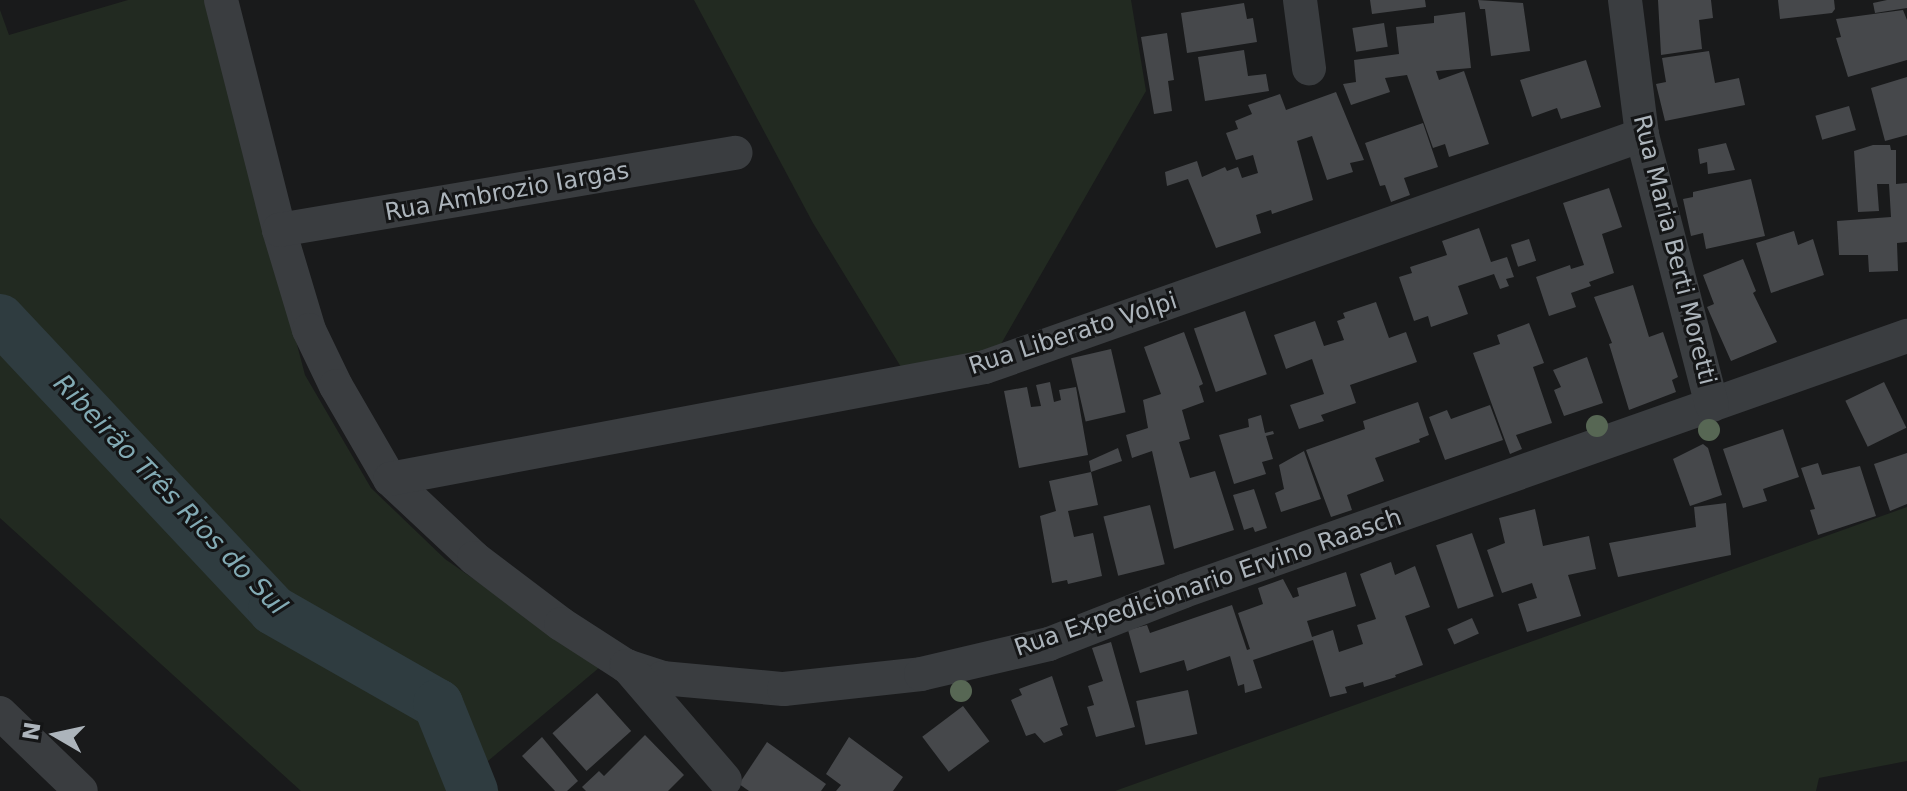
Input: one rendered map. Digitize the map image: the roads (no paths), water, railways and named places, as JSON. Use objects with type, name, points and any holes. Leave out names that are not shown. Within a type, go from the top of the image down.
[{"type":"street","name":"Rua Expedicionario Ervino Raasch","points":[[221,0],[279,230],[309,330],[336,386],[390,479],[474,558],[561,624],[626,666],[662,678],[784,689],[921,674],[1049,644],[1184,591],[1907,336]]},
{"type":"street","points":[[1300,0],[1309,68]]},
{"type":"street","name":"Rua Maria Berti Moretti","points":[[1625,0],[1642,135],[1712,405]]},
{"type":"street","name":"Rua Liberato Volpi","points":[[390,479],[985,367],[1642,135]]},
{"type":"street","name":"Rua Ambrozio Iargas","points":[[279,230],[736,153]]},
{"type":"street","points":[[626,666],[725,780]]},
{"type":"street","points":[[0,713],[81,791]]},
{"type":"waterway","name":"Ribeirão Três Rios do Sul","points":[[0,319],[273,610],[438,704],[473,791]]}]
